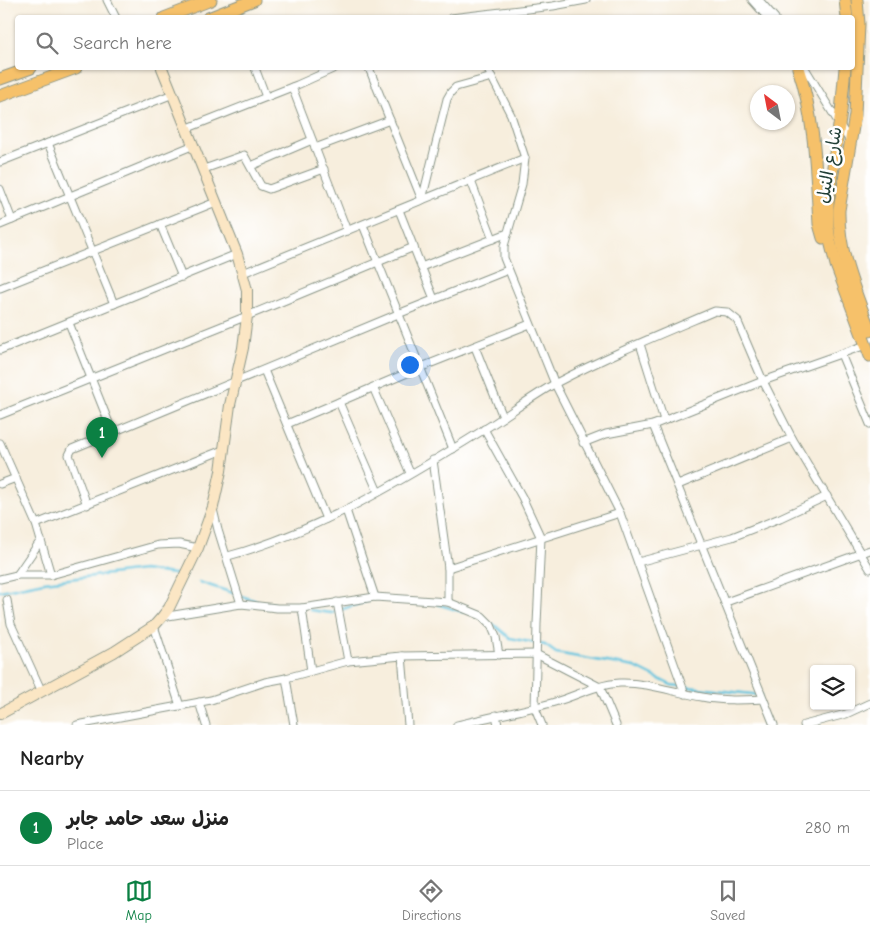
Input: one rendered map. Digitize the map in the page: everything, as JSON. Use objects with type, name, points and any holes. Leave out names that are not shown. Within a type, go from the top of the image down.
[{"type":"main road","points":[[172,15],[211,0]]},
{"type":"main road","points":[[234,13],[254,0]]},
{"type":"main road","points":[[845,0],[847,15]]},
{"type":"main road","name":"شارع النيل","points":[[857,0],[859,24],[855,116],[838,210],[838,225],[846,264],[870,331]]},
{"type":"main road","points":[[0,79],[25,70]]},
{"type":"main road","points":[[0,96],[71,70]]},
{"type":"main road","points":[[799,70],[805,89],[813,136],[820,224],[823,237],[833,253]]},
{"type":"main road","name":"شارع النيل","points":[[845,70],[827,214],[833,253],[870,356]]},
{"type":"street","points":[[107,0],[114,15]]},
{"type":"street","points":[[467,15],[553,6],[586,0]]},
{"type":"street","points":[[752,0],[765,15]]},
{"type":"street","points":[[759,0],[772,15]]},
{"type":"street","points":[[0,714],[114,652],[154,626],[169,608],[198,548],[213,507],[229,412],[243,348],[247,316],[247,290],[237,254],[188,128],[163,70]]},
{"type":"street","points":[[256,70],[266,97]]},
{"type":"street","points":[[188,128],[330,70]]},
{"type":"street","points":[[370,70],[422,200]]},
{"type":"street","points":[[488,70],[510,115],[525,158],[522,184],[504,246],[504,258],[555,384],[620,514],[685,694]]},
{"type":"street","points":[[806,70],[851,143]]},
{"type":"street","points":[[422,200],[450,92],[456,87],[492,77]]},
{"type":"street","points":[[292,87],[348,231]]},
{"type":"street","points":[[0,162],[173,94]]},
{"type":"street","points":[[315,148],[390,120]]},
{"type":"street","points":[[251,166],[312,140]]},
{"type":"street","points":[[48,143],[114,304]]},
{"type":"street","points":[[0,225],[194,145]]},
{"type":"street","points":[[204,169],[244,155],[261,186],[269,190],[324,169]]},
{"type":"street","points":[[243,272],[525,158]]},
{"type":"street","points":[[470,181],[493,239]]},
{"type":"street","points":[[0,189],[12,220]]},
{"type":"street","points":[[0,288],[216,202]]},
{"type":"street","points":[[399,210],[434,300]]},
{"type":"street","points":[[160,224],[182,277]]},
{"type":"street","points":[[363,224],[453,449]]},
{"type":"street","points":[[422,267],[508,233]]},
{"type":"street","points":[[0,415],[247,316],[414,246]]},
{"type":"street","points":[[0,350],[237,254]]},
{"type":"street","points":[[87,505],[69,455],[70,452],[398,314],[508,270]]},
{"type":"street","points":[[228,556],[270,543],[346,510],[453,449],[555,384],[714,311],[727,312],[737,320],[763,381],[792,438],[870,568]]},
{"type":"street","points":[[69,323],[113,433]]},
{"type":"street","points":[[287,424],[419,368],[530,324]]},
{"type":"street","points":[[640,344],[664,420]]},
{"type":"street","points":[[583,442],[612,432],[653,425],[763,381],[866,345]]},
{"type":"street","points":[[475,346],[504,417]]},
{"type":"street","points":[[841,354],[870,424]]},
{"type":"street","points":[[264,370],[326,519]]},
{"type":"street","points":[[374,388],[410,474]]},
{"type":"street","points":[[339,402],[378,492]]},
{"type":"street","points":[[653,425],[774,725]]},
{"type":"street","points":[[484,429],[522,497],[541,538],[535,708],[542,725]]},
{"type":"street","points":[[678,485],[792,438]]},
{"type":"street","points":[[0,443],[36,524],[51,575]]},
{"type":"street","points":[[36,524],[223,450]]},
{"type":"street","points":[[433,460],[448,568],[448,602]]},
{"type":"street","points":[[0,484],[16,478]]},
{"type":"street","points":[[638,562],[732,537],[780,518],[827,496]]},
{"type":"street","points":[[213,507],[218,530],[228,556],[241,604]]},
{"type":"street","points":[[346,510],[375,597]]},
{"type":"street","points":[[448,568],[620,514]]},
{"type":"street","points":[[17,575],[40,540]]},
{"type":"street","points":[[0,578],[17,575],[51,575],[158,545],[179,544],[198,548]]},
{"type":"street","points":[[726,602],[870,550]]},
{"type":"street","points":[[162,617],[241,604],[276,608],[302,608],[375,597],[448,602],[482,616],[491,625],[496,637],[499,655]]},
{"type":"street","points":[[8,600],[11,624],[42,692]]},
{"type":"street","points":[[337,602],[348,660]]},
{"type":"street","points":[[302,608],[311,671]]},
{"type":"street","points":[[154,626],[180,706]]},
{"type":"street","points":[[77,725],[199,702],[348,660],[402,656],[536,654],[600,687],[616,725]]},
{"type":"street","points":[[402,656],[408,725]]},
{"type":"street","points":[[286,678],[294,725]]},
{"type":"street","points":[[457,725],[535,708],[600,687],[619,683],[638,684],[726,700],[763,699]]},
{"type":"street","points":[[199,702],[206,725]]},
{"type":"street","points":[[804,725],[846,714],[870,703]]},
{"type":"street","points":[[496,715],[498,725]]},
{"type":"waterway","points":[[0,591],[44,582],[143,570],[181,575]]},
{"type":"waterway","points":[[199,582],[236,594]]},
{"type":"waterway","points":[[241,596],[274,604]]},
{"type":"waterway","points":[[310,610],[331,613],[367,601]]},
{"type":"waterway","points":[[437,604],[463,612]]},
{"type":"waterway","points":[[493,624],[510,638],[545,645],[556,653],[635,667],[671,685],[761,695]]},
{"type":"place","name":"منزل سعد حامد جابر","points":[[102,458]]}]
